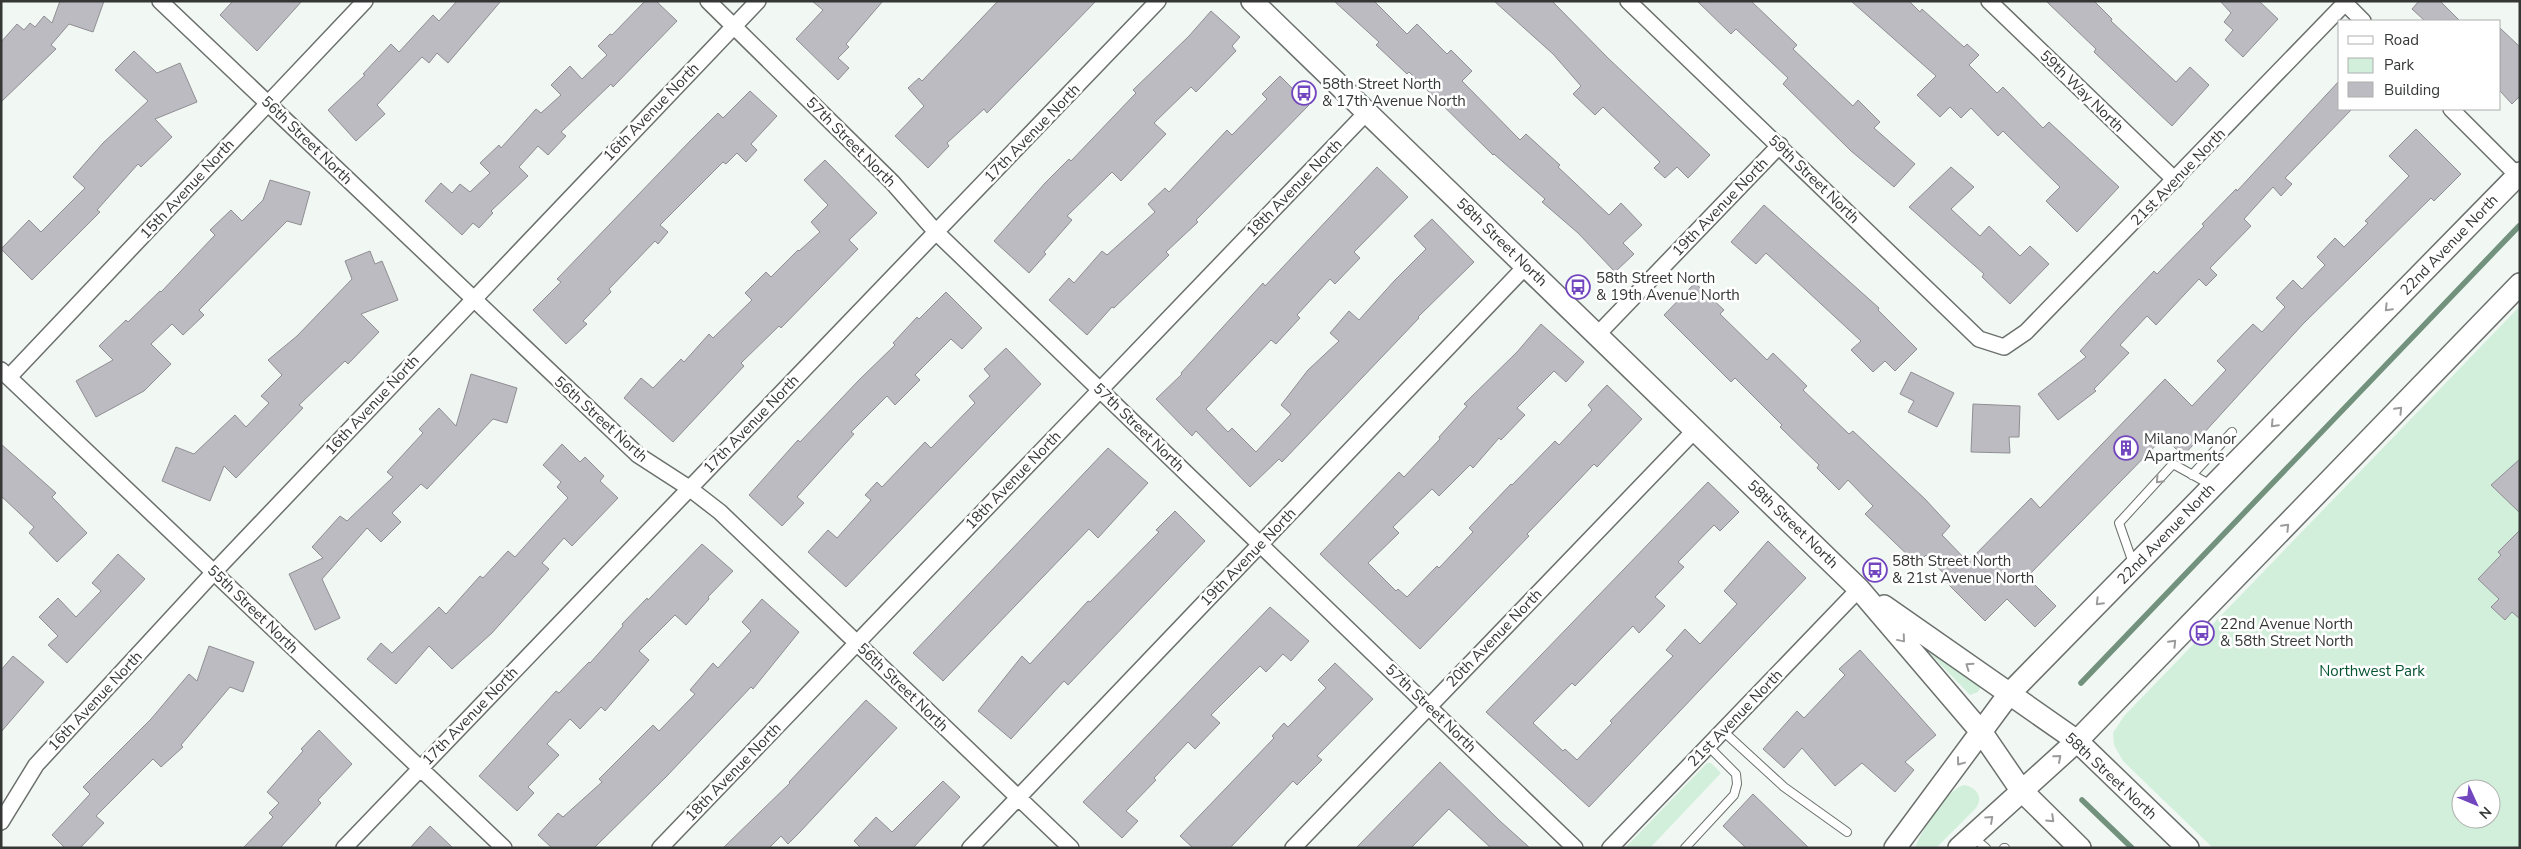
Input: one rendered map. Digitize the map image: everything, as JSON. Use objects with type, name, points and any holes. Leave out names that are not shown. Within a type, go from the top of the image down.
[{"type":"main road","name":"58th Street North","points":[[1252,1],[1598,334],[1859,589],[1982,733],[2021,790],[2080,848]]},
{"type":"main road","name":"22nd Avenue North","points":[[1895,848],[1982,733],[2009,694],[2519,176]]},
{"type":"main road","points":[[1972,844],[2021,790],[2077,741],[2520,284]]},
{"type":"main road","name":"58th Street North","points":[[1859,589],[2077,741],[2188,848]]},
{"type":"street","name":"56th Street North","points":[[160,1],[638,456],[689,488],[720,512],[1071,848]]},
{"type":"street","name":"15th Avenue North","points":[[5,373],[365,1]]},
{"type":"street","name":"57th Street North","points":[[708,1],[892,182],[936,232],[1575,848]]},
{"type":"street","name":"16th Avenue North","points":[[1,822],[36,765],[214,572],[472,299],[758,1]]},
{"type":"street","name":"17th Avenue North","points":[[344,848],[1158,1]]},
{"type":"street","name":"59th Street North","points":[[1628,1],[1780,145],[1979,339],[2004,346]]},
{"type":"street","name":"59th Way North","points":[[1989,1],[2175,180]]},
{"type":"street","name":"21st Avenue North","points":[[2004,346],[2026,332],[2345,2]]},
{"type":"street","points":[[2345,2],[2362,20]]},
{"type":"street","points":[[2452,110],[2519,176]]},
{"type":"street","name":"18th Avenue North","points":[[660,848],[1367,112]]},
{"type":"street","name":"19th Avenue North","points":[[1598,334],[1780,145]]},
{"type":"street","name":"19th Avenue North","points":[[970,848],[1526,266]]},
{"type":"street","name":"55th Street North","points":[[5,373],[504,848]]},
{"type":"street","name":"20th Avenue North","points":[[1293,848],[1696,429]]},
{"type":"street","name":"21st Avenue North","points":[[1610,848],[1859,589]]},
{"type":"lane","points":[[2192,475],[2232,432]]},
{"type":"lane","points":[[2134,566],[2119,523],[2173,464],[2213,486]]},
{"type":"lane","points":[[1723,730],[1784,787],[1847,832]]},
{"type":"lane","points":[[1686,848],[1734,795],[1737,784],[1736,774],[1708,746]]},
{"type":"green space","name":"Northwest Park","points":[[2520,306],[2520,848],[2213,848],[2123,761],[2114,745],[2113,733],[2124,716]]},
{"type":"green space","points":[[1924,647],[1981,686],[1978,692],[1970,695]]},
{"type":"green space","points":[[1707,763],[1711,763],[1721,773],[1650,848],[1625,848]]},
{"type":"green space","points":[[1964,785],[1978,793],[1979,800],[1976,808],[1936,848],[1915,848],[1929,822],[1943,802],[1957,788]]},
{"type":"building","points":[[60,1],[104,1],[93,32],[69,24],[51,45],[56,49],[1,102],[1,42],[17,24],[24,30],[30,23],[35,27],[44,16],[52,23]]},
{"type":"building","points":[[233,1],[302,1],[257,51],[220,15]]},
{"type":"building","points":[[457,1],[501,1],[448,63],[437,53],[429,63],[422,57],[377,105],[385,114],[356,141],[328,110],[365,75],[363,74],[391,44],[399,52],[433,15],[439,21]]},
{"type":"building","points":[[645,1],[656,1],[677,21],[613,87],[611,84],[561,132],[566,136],[548,155],[538,146],[519,167],[528,176],[491,211],[493,213],[479,228],[473,223],[462,235],[425,201],[441,183],[452,193],[460,184],[470,192],[490,173],[480,163],[499,145],[501,148],[536,109],[541,113],[561,95],[551,85],[570,66],[582,79],[607,55],[598,46],[610,34],[612,35]]},
{"type":"building","points":[[812,1],[883,1],[846,44],[849,47],[838,58],[849,68],[838,80],[796,39],[823,10]]},
{"type":"building","points":[[998,1],[1096,1],[987,113],[984,109],[947,143],[949,146],[928,168],[895,136],[924,106],[908,88],[919,78],[922,81]]},
{"type":"building","points":[[1334,1],[1374,1],[1407,34],[1417,24],[1447,54],[1451,50],[1472,71],[1462,81],[1520,140],[1526,134],[1560,165],[1558,167],[1609,215],[1621,203],[1642,225],[1623,243],[1634,254],[1615,272],[1578,233],[1542,202],[1545,199],[1493,155],[1409,72],[1407,74],[1376,45],[1379,42]]},
{"type":"building","points":[[1494,1],[1552,1],[1608,58],[1710,155],[1688,178],[1677,167],[1665,178],[1654,168],[1660,162],[1603,107],[1595,115],[1573,94],[1581,86],[1553,54]]},
{"type":"building","points":[[1697,1],[1751,1],[1797,45],[1793,49],[1853,106],[1858,100],[1880,122],[1874,128],[1915,164],[1894,187],[1851,151],[1783,84],[1788,78],[1736,29],[1731,34]]},
{"type":"building","points":[[1851,1],[1909,1],[1920,12],[1922,9],[1964,47],[1967,44],[1979,55],[1969,65],[1997,93],[2003,87],[2043,128],[2049,122],[2119,187],[2077,232],[2046,201],[2060,187],[2003,131],[1998,136],[1971,108],[1961,118],[1950,107],[1940,117],[1917,95],[1936,76]]},
{"type":"building","points":[[2046,1],[2094,1],[2112,19],[2111,21],[2176,82],[2190,67],[2209,85],[2172,126],[2094,52],[2096,49]]},
{"type":"building","points":[[2220,1],[2259,1],[2278,19],[2243,57],[2225,40],[2233,30],[2224,22],[2231,13]]},
{"type":"building","points":[[2419,1],[2440,1],[2459,20],[2424,20],[2412,9]]},
{"type":"building","points":[[1211,11],[1240,37],[1232,46],[1236,51],[1196,92],[1191,87],[1154,123],[1166,134],[1121,181],[1112,172],[1067,216],[1072,220],[1044,252],[1046,254],[1029,273],[994,241],[1045,183],[1069,159],[1071,161],[1136,93],[1133,90],[1189,36]]},
{"type":"building","points":[[2501,29],[2520,47],[2520,96],[2512,104],[2501,92]]},
{"type":"building","points":[[134,51],[157,73],[180,63],[197,102],[155,119],[172,137],[141,167],[138,164],[97,210],[100,212],[32,280],[1,249],[29,220],[41,232],[85,188],[73,177],[103,143],[148,101],[115,70]]},
{"type":"building","points":[[1280,76],[1309,105],[1196,220],[1198,222],[1166,252],[1169,255],[1114,308],[1112,307],[1087,335],[1049,300],[1069,278],[1074,283],[1102,251],[1107,255],[1155,212],[1148,204],[1165,188],[1169,192],[1227,130],[1232,135],[1267,99],[1262,94]]},
{"type":"building","points":[[2338,82],[2338,110],[2351,110],[2285,178],[2292,184],[2281,196],[2273,187],[2244,219],[2251,226],[2210,268],[2217,275],[2206,286],[2199,279],[2156,325],[2147,316],[2120,345],[2129,353],[2094,389],[2096,391],[2058,420],[2038,394],[2086,357],[2080,351],[2119,308],[2154,271],[2157,274],[2204,226],[2202,224],[2236,189],[2237,191]]},
{"type":"building","points":[[750,91],[777,116],[751,144],[757,150],[746,162],[737,153],[726,164],[723,162],[660,225],[668,232],[658,244],[655,241],[609,289],[611,292],[583,321],[587,324],[566,344],[533,310],[561,282],[557,279],[690,141],[718,113],[723,118]]},
{"type":"building","points":[[2416,129],[2461,174],[2434,201],[2431,198],[2303,324],[2183,456],[2164,437],[2027,577],[2056,606],[2035,627],[2007,599],[1985,621],[1947,583],[1950,580],[1926,555],[1917,564],[1865,514],[1873,506],[1848,480],[1839,490],[1817,468],[1819,465],[1780,427],[1782,425],[1735,378],[1731,382],[1664,315],[1695,283],[1724,310],[1720,314],[1767,360],[1773,353],[1807,386],[1803,390],[1849,434],[1853,431],[1925,499],[1950,526],[1942,535],[1968,562],[2031,498],[2040,508],[2165,379],[2192,406],[2226,370],[2217,361],[2253,324],[2262,332],[2285,307],[2276,298],[2293,280],[2302,289],[2325,265],[2317,257],[2335,238],[2344,247],[2368,223],[2365,221],[2409,176],[2389,156]]},
{"type":"building","points":[[825,160],[877,213],[849,240],[858,249],[781,328],[779,326],[741,363],[744,366],[673,442],[624,398],[641,378],[653,388],[681,359],[684,362],[709,334],[713,338],[752,300],[745,293],[766,272],[771,277],[798,250],[820,232],[811,222],[828,205],[804,180]]},
{"type":"building","points":[[1377,167],[1408,197],[1354,252],[1360,258],[1335,284],[1330,279],[1297,315],[1300,318],[1276,344],[1271,340],[1206,409],[1228,432],[1232,428],[1256,452],[1291,414],[1281,405],[1308,370],[1339,341],[1330,333],[1349,311],[1359,320],[1426,249],[1414,236],[1432,219],[1474,262],[1418,317],[1282,462],[1279,459],[1250,487],[1196,431],[1192,436],[1156,399],[1182,374],[1263,283],[1265,286]]},
{"type":"building","points":[[1951,167],[1974,187],[1951,209],[1980,236],[1989,226],[2020,256],[2030,246],[2049,264],[2010,304],[1982,277],[1984,274],[1909,207]]},
{"type":"building","points":[[270,180],[310,192],[301,225],[287,221],[199,310],[204,315],[183,335],[172,324],[151,344],[171,364],[144,391],[96,417],[76,381],[113,360],[99,346],[126,320],[128,322],[161,292],[215,235],[210,230],[231,210],[242,221],[263,200]]},
{"type":"building","points":[[1764,205],[1879,308],[1878,310],[1917,349],[1895,371],[1885,361],[1873,372],[1851,350],[1861,341],[1766,253],[1756,264],[1731,242]]},
{"type":"building","points":[[370,251],[375,264],[382,261],[398,300],[361,314],[379,332],[348,364],[345,361],[299,405],[303,408],[236,478],[224,466],[210,501],[162,481],[176,447],[194,454],[235,415],[246,427],[269,403],[261,396],[282,375],[268,360],[297,336],[352,279],[345,261]]},
{"type":"building","points":[[946,292],[982,328],[962,349],[951,339],[915,375],[920,380],[895,405],[887,396],[851,432],[854,434],[797,497],[804,503],[782,526],[749,495],[798,440],[800,442],[895,345],[893,343],[917,317],[919,319]]},
{"type":"building","points":[[1541,324],[1584,362],[1566,382],[1554,371],[1517,408],[1525,415],[1501,440],[1499,438],[1473,468],[1470,465],[1439,496],[1432,489],[1393,527],[1399,533],[1368,563],[1396,591],[1398,589],[1407,597],[1437,566],[1439,568],[1473,532],[1469,528],[1511,484],[1555,441],[1559,445],[1592,410],[1588,405],[1607,385],[1642,419],[1597,467],[1594,464],[1527,534],[1529,536],[1420,649],[1320,554],[1399,472],[1404,477],[1440,439],[1439,437],[1467,406],[1464,404],[1517,352]]},
{"type":"building","points":[[1006,348],[1041,384],[846,587],[808,552],[828,530],[837,538],[871,500],[865,495],[877,482],[882,487],[925,442],[931,448],[975,403],[969,396],[990,376],[984,369]]},
{"type":"building","points":[[1911,372],[1954,393],[1937,427],[1908,412],[1914,401],[1900,394]]},
{"type":"building","points":[[471,374],[517,388],[507,423],[493,419],[427,489],[421,484],[392,513],[401,522],[381,542],[367,528],[322,579],[340,618],[315,630],[289,574],[323,558],[312,547],[340,516],[347,521],[393,477],[387,472],[423,433],[419,429],[439,408],[456,426]]},
{"type":"building","points":[[1973,404],[2020,406],[2019,437],[2009,437],[2010,453],[1971,452]]},
{"type":"building","points":[[1,444],[56,493],[52,497],[87,533],[57,562],[29,533],[34,527],[1,496]]},
{"type":"building","points":[[562,444],[580,462],[585,457],[604,476],[600,481],[618,498],[572,546],[564,538],[542,563],[549,569],[492,633],[452,669],[429,646],[396,684],[367,659],[381,643],[392,653],[439,607],[446,614],[480,576],[483,578],[508,551],[515,557],[568,498],[557,487],[561,482],[543,465]]},
{"type":"building","points":[[1108,448],[1148,483],[1098,538],[1089,529],[943,681],[913,653]]},
{"type":"building","points":[[2520,459],[2520,513],[2491,485]]},
{"type":"building","points":[[1708,482],[1739,512],[1720,531],[1714,525],[1678,562],[1684,567],[1655,597],[1665,606],[1639,633],[1633,626],[1575,686],[1572,683],[1533,723],[1563,751],[1565,749],[1577,760],[1612,723],[1610,721],[1673,656],[1666,650],[1685,629],[1700,644],[1737,604],[1724,591],[1768,541],[1806,578],[1589,807],[1486,712]]},
{"type":"building","points":[[1175,511],[1205,541],[1068,685],[1064,681],[1011,739],[978,711],[1022,656],[1030,664],[1088,601],[1090,602],[1159,532],[1156,530]]},
{"type":"building","points":[[2520,530],[2520,619],[2512,612],[2505,620],[2491,607],[2499,599],[2478,579],[2501,555],[2498,552]]},
{"type":"building","points":[[702,544],[733,571],[708,597],[709,599],[686,625],[675,615],[639,651],[649,660],[605,711],[601,707],[580,729],[570,719],[547,744],[559,755],[528,787],[534,793],[517,811],[479,776],[556,691],[559,693],[590,663],[623,626],[622,624]]},
{"type":"building","points":[[118,554],[145,579],[67,663],[48,645],[58,636],[39,617],[58,598],[76,617],[101,591],[92,583]]},
{"type":"building","points":[[762,599],[799,632],[753,689],[751,687],[666,777],[594,848],[552,848],[538,835],[558,813],[563,817],[602,782],[599,779],[653,725],[659,731],[695,694],[690,690],[713,663],[718,668],[751,631],[742,622]]},
{"type":"building","points":[[1270,607],[1309,641],[1291,661],[1283,654],[1266,672],[1260,666],[1211,715],[1220,723],[1195,749],[1188,742],[1154,778],[1156,780],[1126,811],[1138,821],[1122,838],[1083,802]]},
{"type":"building","points":[[209,646],[254,662],[243,692],[230,687],[181,745],[183,747],[161,767],[153,759],[96,816],[104,823],[80,848],[65,848],[52,835],[90,794],[83,787],[151,719],[189,674],[197,681]]},
{"type":"building","points":[[1860,650],[1936,735],[1905,762],[1914,770],[1895,792],[1862,763],[1835,786],[1802,748],[1784,768],[1763,749],[1797,711],[1804,718],[1845,675],[1839,669]]},
{"type":"building","points":[[13,656],[44,682],[1,732],[1,670]]},
{"type":"building","points":[[1335,663],[1373,699],[1317,756],[1322,760],[1297,785],[1293,781],[1230,848],[1193,848],[1180,836],[1274,738],[1272,736],[1284,723],[1288,727],[1326,688],[1318,680]]},
{"type":"building","points":[[866,700],[897,728],[800,832],[788,844],[781,836],[769,848],[723,848],[790,783]]},
{"type":"building","points":[[319,730],[352,764],[318,800],[321,803],[280,848],[243,848],[273,817],[269,813],[279,803],[267,792],[303,751],[301,749]]},
{"type":"building","points":[[1440,762],[1530,848],[1491,848],[1449,809],[1411,848],[1356,848]]},
{"type":"building","points":[[943,781],[960,797],[913,848],[861,848],[854,841],[876,817],[892,832]]},
{"type":"building","points":[[1753,794],[1809,848],[1746,848],[1723,826]]},
{"type":"building","points":[[430,826],[453,848],[410,848]]},
{"type":"waterway","points":[[2081,683],[2519,226]]},
{"type":"waterway","points":[[2082,800],[2132,848]]},
{"type":"place","name":"58th Street North & 17th Avenue North","points":[[1304,93]]},
{"type":"place","name":"58th Street North & 19th Avenue North","points":[[1578,287]]},
{"type":"place","name":"Milano Manor Apartments","points":[[2126,448]]},
{"type":"place","name":"58th Street North & 21st Avenue North","points":[[1875,570]]},
{"type":"place","name":"22nd Avenue North & 58th Street North","points":[[2202,633]]}]
